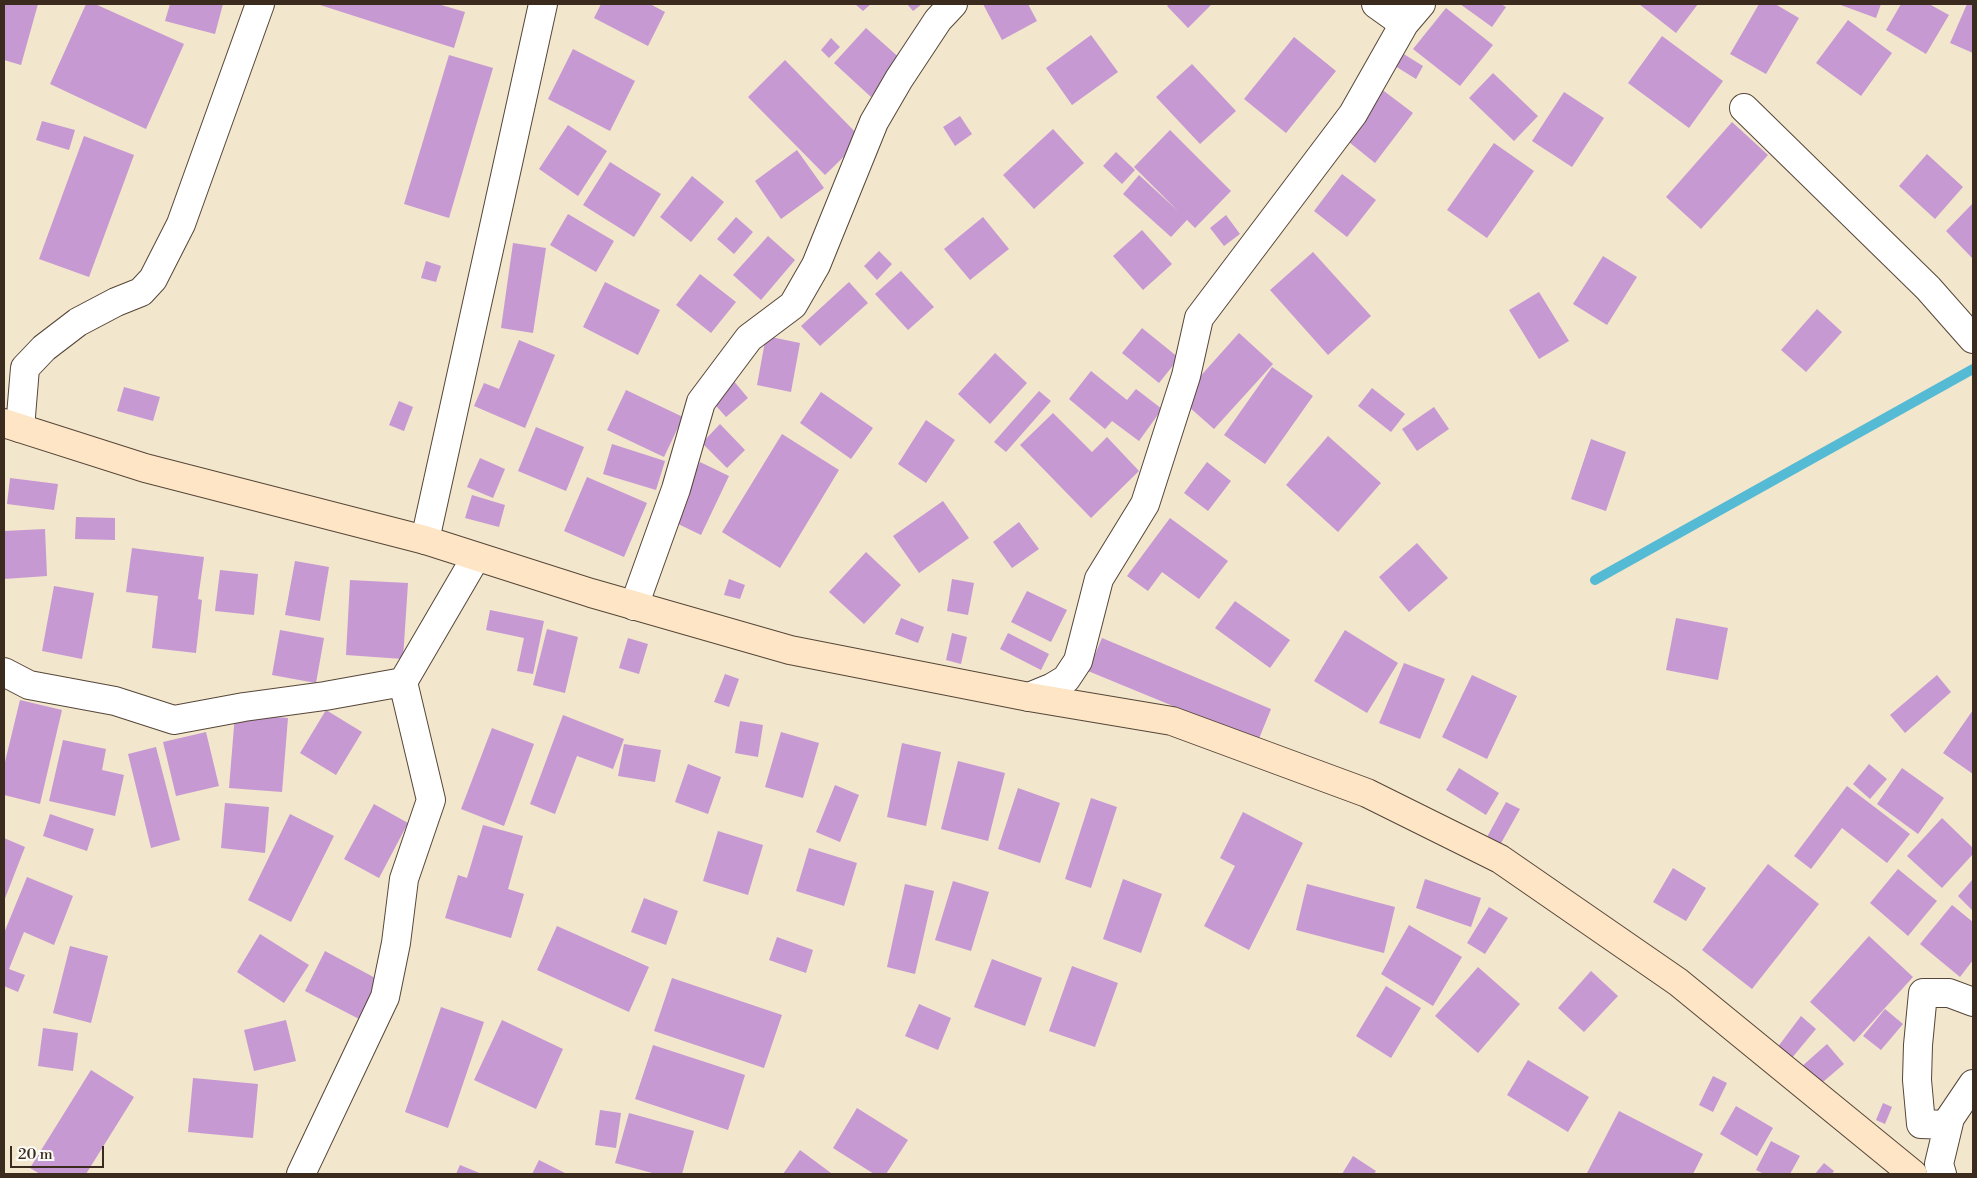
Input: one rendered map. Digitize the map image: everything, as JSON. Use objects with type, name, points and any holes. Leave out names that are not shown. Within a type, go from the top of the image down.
[{"type":"street","points":[[260,4],[181,224],[153,278],[141,292],[78,322],[44,348],[25,368],[12,426],[144,468],[426,540],[476,558],[634,606],[790,650],[1029,697],[1172,721],[1367,793],[1500,859],[1678,982],[1913,1174]]},
{"type":"street","points":[[426,540],[542,4]]},
{"type":"street","points":[[634,606],[676,489],[701,402],[749,338],[793,305],[816,265],[874,122],[898,79],[928,35],[953,4]]},
{"type":"street","points":[[1029,697],[1052,688],[1066,679],[1078,661],[1099,579],[1145,504],[1186,376],[1199,318],[1353,114],[1412,14],[1376,4]]},
{"type":"street","points":[[1744,108],[1928,288],[1973,339]]},
{"type":"street","points":[[301,1174],[385,997],[396,943],[404,879],[430,800],[403,682],[476,558]]},
{"type":"street","points":[[4,672],[29,685],[115,701],[174,720],[403,682]]},
{"type":"street","points":[[1948,1125],[1921,1124],[1917,1071],[1923,993],[1949,993],[1973,1002]]},
{"type":"street","points":[[1942,1174],[1939,1164],[1950,1118],[1973,1084]]},
{"type":"building","points":[[4,4],[38,4],[21,65],[4,60]]},
{"type":"building","points":[[86,4],[95,4],[184,44],[146,129],[50,84]]},
{"type":"building","points":[[170,4],[223,4],[215,34],[165,21]]},
{"type":"building","points":[[317,4],[438,4],[465,12],[454,48]]},
{"type":"building","points":[[601,4],[650,4],[665,12],[648,46],[594,18]]},
{"type":"building","points":[[855,4],[871,4],[863,11]]},
{"type":"building","points":[[907,4],[922,4],[913,11]]},
{"type":"building","points":[[983,4],[1028,4],[1037,21],[1002,40]]},
{"type":"building","points":[[1169,4],[1212,4],[1188,28],[1167,6]]},
{"type":"building","points":[[1460,4],[1501,4],[1506,7],[1492,27]]},
{"type":"building","points":[[1639,4],[1698,4],[1676,33]]},
{"type":"building","points":[[1759,4],[1775,4],[1799,18],[1766,74],[1730,54]]},
{"type":"building","points":[[1838,4],[1881,4],[1876,18]]},
{"type":"building","points":[[1901,4],[1929,4],[1949,15],[1926,54],[1886,30]]},
{"type":"building","points":[[1967,4],[1973,4],[1973,53],[1950,43]]},
{"type":"building","points":[[1446,8],[1493,45],[1460,86],[1413,49]]},
{"type":"building","points":[[1848,20],[1892,53],[1861,96],[1816,63]]},
{"type":"building","points":[[866,28],[903,61],[871,97],[834,63]]},
{"type":"building","points":[[1091,35],[1118,72],[1072,105],[1046,68]]},
{"type":"building","points":[[1662,36],[1723,81],[1689,128],[1628,83]]},
{"type":"building","points":[[1294,37],[1336,71],[1286,133],[1244,99]]},
{"type":"building","points":[[831,38],[840,47],[829,58],[821,50]]},
{"type":"building","points":[[1394,48],[1423,66],[1416,79],[1387,61]]},
{"type":"building","points":[[573,49],[635,81],[610,131],[548,99]]},
{"type":"building","points":[[449,55],[493,68],[449,218],[404,204]]},
{"type":"building","points":[[785,60],[862,139],[825,175],[748,97]]},
{"type":"building","points":[[1192,64],[1236,111],[1200,144],[1156,97]]},
{"type":"building","points":[[1493,73],[1538,116],[1514,141],[1469,98]]},
{"type":"building","points":[[1376,85],[1413,113],[1375,163],[1339,134]]},
{"type":"building","points":[[1564,92],[1604,118],[1572,167],[1532,141]]},
{"type":"building","points":[[960,116],[972,134],[955,146],[943,127]]},
{"type":"building","points":[[42,121],[75,130],[69,150],[36,140]]},
{"type":"building","points":[[1732,122],[1768,155],[1701,229],[1666,197]]},
{"type":"building","points":[[568,125],[607,151],[578,196],[539,169]]},
{"type":"building","points":[[1053,129],[1084,163],[1034,209],[1003,175]]},
{"type":"building","points":[[1170,130],[1231,191],[1195,228],[1187,220],[1171,237],[1123,194],[1139,175],[1178,211],[1134,167]]},
{"type":"building","points":[[84,136],[134,155],[89,277],[39,259]]},
{"type":"building","points":[[1494,143],[1534,171],[1487,238],[1447,210]]},
{"type":"building","points":[[797,150],[824,188],[781,219],[755,181]]},
{"type":"building","points":[[1116,152],[1135,170],[1122,184],[1103,166]]},
{"type":"building","points":[[1927,154],[1963,187],[1935,219],[1899,186]]},
{"type":"building","points":[[610,162],[661,194],[634,237],[583,205]]},
{"type":"building","points":[[1342,174],[1376,200],[1347,237],[1314,211]]},
{"type":"building","points":[[692,176],[724,202],[691,242],[660,217]]},
{"type":"building","points":[[1973,203],[1973,259],[1946,231]]},
{"type":"building","points":[[568,214],[614,241],[596,272],[550,245]]},
{"type":"building","points":[[1226,215],[1240,234],[1224,246],[1210,228]]},
{"type":"building","points":[[736,217],[753,232],[734,254],[717,239]]},
{"type":"building","points":[[983,217],[1009,249],[970,280],[944,249]]},
{"type":"building","points":[[1142,230],[1172,264],[1143,290],[1113,256]]},
{"type":"building","points":[[768,236],[795,260],[761,300],[733,275]]},
{"type":"building","points":[[513,243],[546,248],[533,333],[501,328]]},
{"type":"building","points":[[879,251],[892,264],[877,280],[864,266]]},
{"type":"building","points":[[1313,252],[1371,316],[1328,355],[1270,290]]},
{"type":"building","points":[[1603,256],[1637,277],[1607,325],[1573,304]]},
{"type":"building","points":[[426,261],[441,266],[436,282],[421,278]]},
{"type":"building","points":[[901,271],[934,307],[908,330],[875,294]]},
{"type":"building","points":[[700,274],[736,302],[711,333],[676,305]]},
{"type":"building","points":[[605,282],[660,310],[638,355],[583,327]]},
{"type":"building","points":[[849,282],[868,303],[820,346],[801,326]]},
{"type":"building","points":[[1539,292],[1569,341],[1539,359],[1509,310]]},
{"type":"building","points":[[1817,309],[1842,332],[1806,372],[1781,350]]},
{"type":"building","points":[[1142,328],[1179,358],[1159,383],[1122,353]]},
{"type":"building","points":[[1239,333],[1273,364],[1214,429],[1180,399]]},
{"type":"building","points":[[766,336],[800,343],[791,392],[757,385]]},
{"type":"building","points":[[519,340],[555,355],[525,428],[474,406],[484,383],[499,389]]},
{"type":"building","points":[[995,353],[1027,383],[990,424],[958,394]]},
{"type":"building","points":[[1272,367],[1313,396],[1265,464],[1224,435]]},
{"type":"building","points":[[1091,371],[1127,400],[1136,389],[1162,409],[1139,441],[1112,421],[1105,429],[1069,399]]},
{"type":"building","points":[[732,379],[748,398],[726,417],[710,399]]},
{"type":"building","points":[[124,387],[160,397],[153,421],[117,411]]},
{"type":"building","points":[[1372,388],[1405,414],[1391,432],[1358,406]]},
{"type":"building","points":[[626,390],[683,417],[664,457],[607,430]]},
{"type":"building","points":[[1039,391],[1051,401],[1006,452],[994,442]]},
{"type":"building","points":[[821,392],[873,428],[851,459],[800,423]]},
{"type":"building","points":[[399,401],[413,407],[404,431],[389,425]]},
{"type":"building","points":[[1434,407],[1449,429],[1417,451],[1402,429]]},
{"type":"building","points":[[1053,413],[1092,452],[1107,437],[1139,471],[1091,518],[1020,445]]},
{"type":"building","points":[[926,420],[955,440],[926,483],[898,464]]},
{"type":"building","points":[[720,424],[745,450],[727,468],[702,443]]},
{"type":"building","points":[[536,427],[584,447],[566,491],[518,471]]},
{"type":"building","points":[[782,434],[839,470],[780,568],[722,532]]},
{"type":"building","points":[[1328,436],[1381,483],[1338,532],[1286,485]]},
{"type":"building","points":[[1591,439],[1626,452],[1606,511],[1571,499]]},
{"type":"building","points":[[612,444],[665,461],[656,490],[603,474]]},
{"type":"building","points":[[480,458],[505,469],[493,498],[467,487]]},
{"type":"building","points":[[700,462],[729,476],[701,535],[672,521]]},
{"type":"building","points":[[1207,462],[1231,481],[1208,511],[1184,493]]},
{"type":"building","points":[[587,477],[647,503],[624,557],[564,531]]},
{"type":"building","points":[[10,478],[58,484],[54,510],[7,504]]},
{"type":"building","points":[[472,495],[505,505],[499,527],[465,518]]},
{"type":"building","points":[[943,501],[969,538],[919,573],[893,536]]},
{"type":"building","points":[[76,517],[115,518],[115,540],[75,539]]},
{"type":"building","points":[[1170,518],[1228,561],[1199,599],[1162,572],[1148,591],[1127,576]]},
{"type":"building","points":[[1019,522],[1039,549],[1012,568],[993,542]]},
{"type":"building","points":[[45,529],[47,576],[4,579],[4,531]]},
{"type":"building","points":[[1417,543],[1448,578],[1409,612],[1379,577]]},
{"type":"building","points":[[132,548],[204,557],[198,599],[202,600],[196,653],[152,648],[158,596],[126,592]]},
{"type":"building","points":[[866,552],[901,585],[864,624],[829,592]]},
{"type":"building","points":[[295,561],[329,567],[320,621],[285,615]]},
{"type":"building","points":[[220,570],[258,574],[254,615],[215,611]]},
{"type":"building","points":[[729,579],[745,585],[740,599],[724,595]]},
{"type":"building","points":[[952,579],[974,583],[968,615],[947,611]]},
{"type":"building","points":[[350,580],[408,583],[403,659],[346,655]]},
{"type":"building","points":[[54,586],[94,593],[82,659],[42,651]]},
{"type":"building","points":[[1027,591],[1067,610],[1051,642],[1011,622]]},
{"type":"building","points":[[1235,601],[1290,640],[1270,668],[1215,628]]},
{"type":"building","points":[[490,610],[544,621],[533,674],[517,671],[524,638],[486,630]]},
{"type":"building","points":[[901,618],[924,627],[918,643],[895,634]]},
{"type":"building","points":[[1676,618],[1728,628],[1718,680],[1666,670]]},
{"type":"building","points":[[547,629],[578,637],[565,693],[533,685]]},
{"type":"building","points":[[280,630],[324,638],[316,683],[272,675]]},
{"type":"building","points":[[1345,630],[1398,663],[1367,713],[1314,681]]},
{"type":"building","points":[[952,633],[967,637],[961,664],[946,660]]},
{"type":"building","points":[[1008,633],[1049,654],[1041,670],[1000,649]]},
{"type":"building","points":[[628,638],[648,644],[639,674],[619,668]]},
{"type":"building","points":[[1102,638],[1271,709],[1258,741],[1088,671]]},
{"type":"building","points":[[1404,663],[1445,679],[1420,739],[1379,723]]},
{"type":"building","points":[[725,674],[739,679],[729,707],[714,702]]},
{"type":"building","points":[[1472,675],[1517,696],[1487,759],[1442,737]]},
{"type":"building","points":[[1937,675],[1951,692],[1905,733],[1890,715]]},
{"type":"building","points":[[20,700],[62,710],[40,804],[4,795],[4,766]]},
{"type":"building","points":[[326,710],[362,732],[336,775],[300,753]]},
{"type":"building","points":[[1973,710],[1973,774],[1943,753]]},
{"type":"building","points":[[235,714],[288,718],[282,792],[229,788]]},
{"type":"building","points":[[563,715],[624,739],[613,769],[577,756],[555,814],[530,804]]},
{"type":"building","points":[[740,721],[763,725],[758,757],[735,753]]},
{"type":"building","points":[[492,728],[534,744],[504,826],[461,809]]},
{"type":"building","points":[[206,732],[219,786],[176,796],[163,742]]},
{"type":"building","points":[[781,732],[819,743],[803,798],[765,787]]},
{"type":"building","points":[[63,740],[106,749],[102,770],[124,775],[115,816],[49,801]]},
{"type":"building","points":[[902,743],[941,752],[926,826],[887,817]]},
{"type":"building","points":[[624,744],[661,750],[655,782],[618,776]]},
{"type":"building","points":[[156,747],[180,840],[151,848],[128,754]]},
{"type":"building","points":[[958,761],[1005,773],[988,841],[941,829]]},
{"type":"building","points":[[688,764],[721,777],[708,814],[675,802]]},
{"type":"building","points":[[1869,764],[1887,779],[1870,799],[1853,784]]},
{"type":"building","points":[[1459,768],[1499,793],[1486,815],[1446,790]]},
{"type":"building","points":[[1902,768],[1944,798],[1918,834],[1877,804]]},
{"type":"building","points":[[835,785],[859,795],[840,842],[816,832]]},
{"type":"building","points":[[1847,786],[1910,834],[1887,863],[1842,828],[1811,869],[1794,856]]},
{"type":"building","points":[[1018,788],[1060,803],[1040,863],[998,849]]},
{"type":"building","points":[[1091,798],[1117,807],[1091,888],[1065,879]]},
{"type":"building","points":[[1506,802],[1520,809],[1500,845],[1487,837]]},
{"type":"building","points":[[225,803],[269,807],[265,853],[221,848]]},
{"type":"building","points":[[374,804],[408,823],[379,878],[344,859]]},
{"type":"building","points":[[1243,812],[1303,843],[1249,950],[1204,926],[1235,866],[1220,858]]},
{"type":"building","points":[[50,814],[94,829],[87,851],[43,836]]},
{"type":"building","points":[[290,814],[334,836],[291,922],[248,900]]},
{"type":"building","points":[[1942,818],[1973,848],[1973,854],[1942,888],[1907,856]]},
{"type":"building","points":[[483,825],[523,836],[508,889],[524,894],[511,938],[445,918],[458,875],[467,878]]},
{"type":"building","points":[[718,831],[763,845],[748,895],[703,881]]},
{"type":"building","points":[[4,838],[25,847],[4,901]]},
{"type":"building","points":[[809,848],[857,863],[844,906],[796,891]]},
{"type":"building","points":[[1768,864],[1819,904],[1752,989],[1702,950]]},
{"type":"building","points":[[1673,868],[1706,888],[1686,921],[1653,902]]},
{"type":"building","points":[[1898,869],[1937,901],[1908,936],[1870,903]]},
{"type":"building","points":[[27,877],[73,896],[54,945],[24,932],[9,969],[25,975],[18,992],[4,986],[4,933]]},
{"type":"building","points":[[1123,879],[1162,894],[1141,953],[1103,939]]},
{"type":"building","points":[[1425,879],[1481,898],[1471,927],[1416,908]]},
{"type":"building","points":[[1973,879],[1973,911],[1958,896]]},
{"type":"building","points":[[953,881],[989,892],[971,951],[935,940]]},
{"type":"building","points":[[905,884],[934,891],[915,974],[887,967]]},
{"type":"building","points":[[1307,884],[1395,907],[1384,953],[1296,930]]},
{"type":"building","points":[[644,898],[678,911],[666,945],[631,932]]},
{"type":"building","points":[[1952,905],[1973,922],[1973,960],[1960,977],[1920,944]]},
{"type":"building","points":[[1489,907],[1508,918],[1485,954],[1467,943]]},
{"type":"building","points":[[1409,925],[1462,957],[1433,1006],[1381,974]]},
{"type":"building","points":[[557,926],[649,967],[629,1012],[537,970]]},
{"type":"building","points":[[260,934],[309,965],[284,1003],[237,972]]},
{"type":"building","points":[[1869,936],[1913,977],[1854,1042],[1810,1002]]},
{"type":"building","points":[[777,937],[813,950],[806,973],[769,960]]},
{"type":"building","points":[[70,946],[108,956],[91,1023],[53,1013]]},
{"type":"building","points":[[325,951],[379,980],[359,1019],[305,991]]},
{"type":"building","points":[[992,959],[1042,978],[1025,1026],[974,1007]]},
{"type":"building","points":[[1072,966],[1118,983],[1095,1047],[1049,1031]]},
{"type":"building","points":[[1478,967],[1520,1004],[1478,1053],[1435,1016]]},
{"type":"building","points":[[1591,971],[1618,996],[1584,1032],[1558,1008]]},
{"type":"building","points":[[672,978],[782,1015],[764,1068],[654,1031]]},
{"type":"building","points":[[1386,986],[1421,1008],[1391,1058],[1356,1036]]},
{"type":"building","points":[[919,1004],[951,1018],[938,1050],[905,1036]]},
{"type":"building","points":[[441,1007],[484,1022],[448,1128],[405,1112]]},
{"type":"building","points":[[1885,1009],[1903,1024],[1881,1050],[1863,1036]]},
{"type":"building","points":[[1801,1016],[1816,1029],[1791,1059],[1777,1048]]},
{"type":"building","points":[[286,1020],[296,1061],[254,1071],[244,1030]]},
{"type":"building","points":[[502,1020],[563,1049],[536,1109],[474,1080]]},
{"type":"building","points":[[43,1028],[78,1033],[73,1071],[38,1066]]},
{"type":"building","points":[[1827,1044],[1844,1064],[1817,1087],[1800,1068]]},
{"type":"building","points":[[653,1045],[745,1075],[728,1130],[635,1099]]},
{"type":"building","points":[[1528,1060],[1589,1097],[1568,1132],[1507,1095]]},
{"type":"building","points":[[91,1070],[134,1097],[86,1174],[40,1174],[30,1168]]},
{"type":"building","points":[[1713,1076],[1727,1083],[1713,1112],[1699,1105]]},
{"type":"building","points":[[193,1078],[258,1084],[253,1138],[188,1132]]},
{"type":"building","points":[[1883,1103],[1892,1107],[1885,1124],[1876,1120]]},
{"type":"building","points":[[1736,1106],[1773,1128],[1757,1156],[1720,1134]]},
{"type":"building","points":[[857,1108],[908,1140],[886,1174],[874,1174],[833,1148]]},
{"type":"building","points":[[600,1110],[621,1113],[616,1148],[595,1145]]},
{"type":"building","points":[[1619,1111],[1703,1154],[1693,1174],[1587,1173]]},
{"type":"building","points":[[629,1113],[694,1131],[682,1174],[656,1174],[615,1163]]},
{"type":"building","points":[[1771,1141],[1800,1156],[1790,1174],[1764,1174],[1756,1170]]},
{"type":"building","points":[[800,1150],[831,1173],[783,1174]]},
{"type":"building","points":[[1353,1156],[1376,1171],[1374,1174],[1342,1174]]},
{"type":"building","points":[[539,1160],[567,1174],[532,1174]]},
{"type":"building","points":[[1824,1163],[1834,1171],[1832,1174],[1815,1174]]},
{"type":"building","points":[[460,1165],[482,1174],[456,1174]]},
{"type":"waterway","points":[[1595,580],[1973,369]]}]
